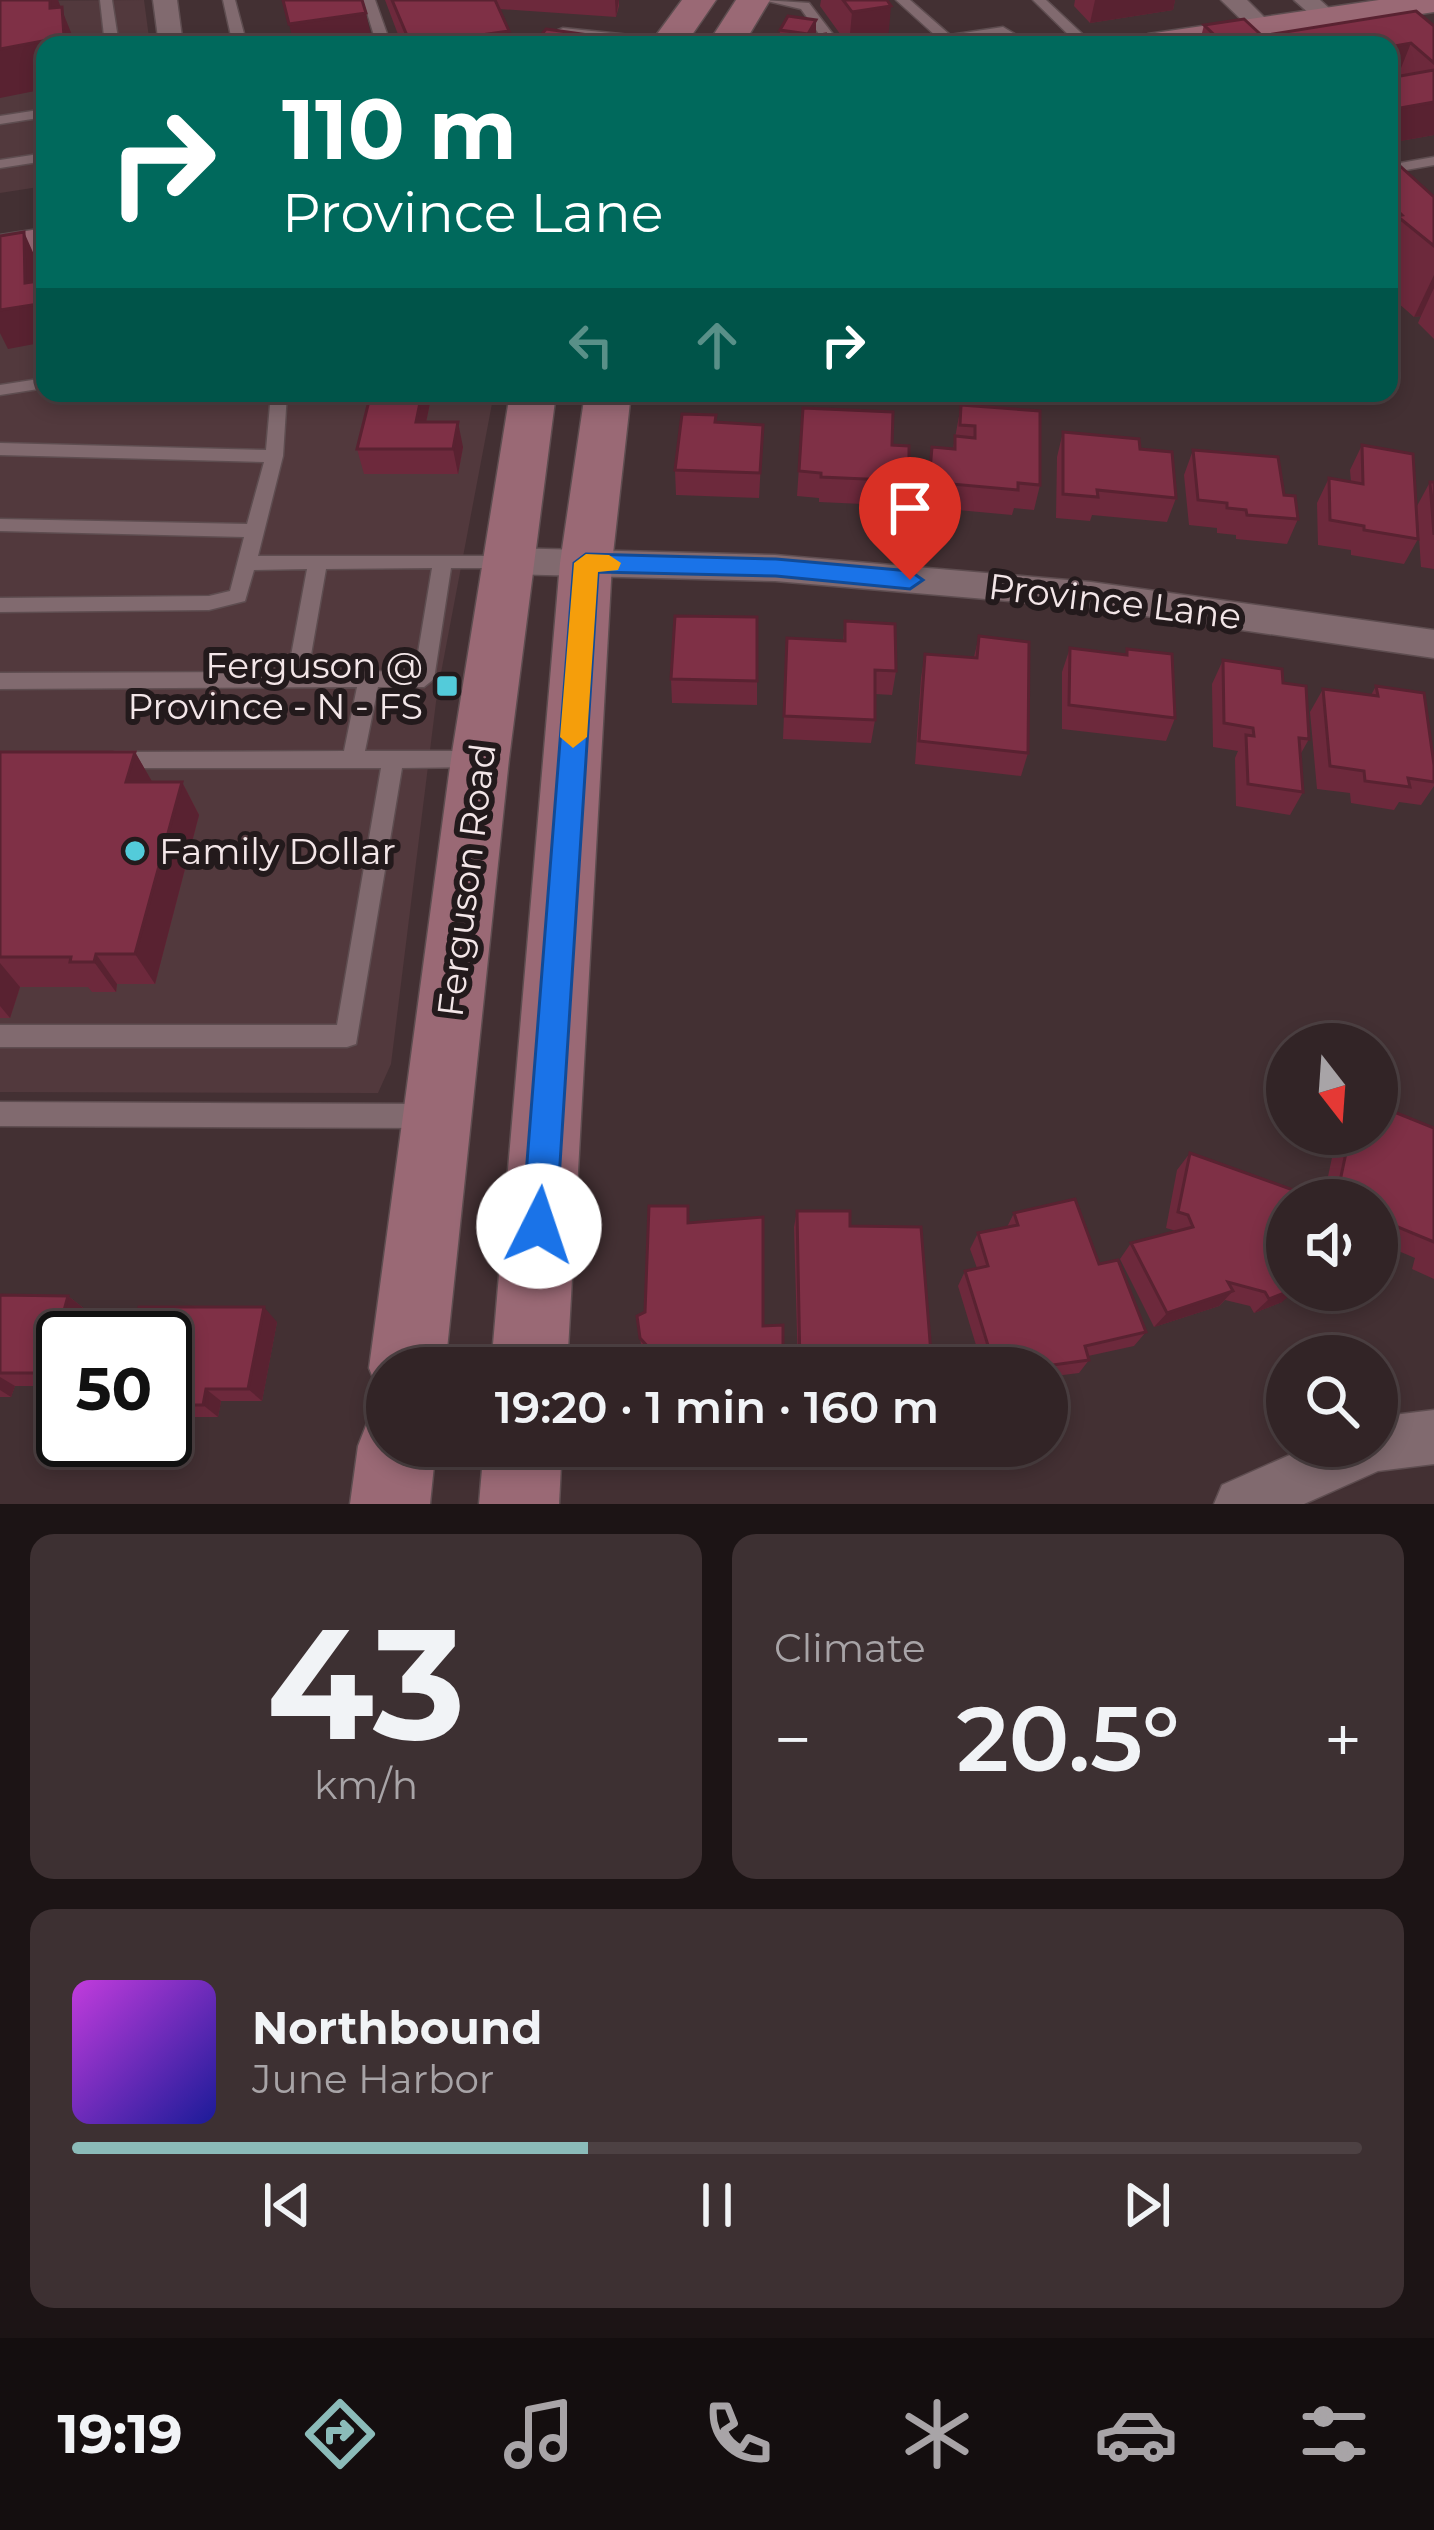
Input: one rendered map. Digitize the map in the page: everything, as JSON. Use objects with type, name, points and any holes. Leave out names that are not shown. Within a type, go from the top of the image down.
[{"type":"main road","points":[[673,36],[699,0]]},
{"type":"main road","points":[[730,36],[754,0]]},
{"type":"main road","points":[[1231,36],[1316,8],[1378,17],[1434,2]]},
{"type":"main road","points":[[0,211],[36,205]]},
{"type":"main road","points":[[0,247],[36,241]]},
{"type":"main road","name":"Ferguson Road","points":[[409,1347],[480,759],[532,402]]},
{"type":"main road","points":[[530,1347],[586,563],[607,402]]},
{"type":"main road","points":[[390,1504],[394,1467]]},
{"type":"main road","points":[[519,1504],[522,1467]]},
{"type":"street","points":[[165,0],[170,36]]},
{"type":"street","points":[[1233,0],[1262,26]]},
{"type":"street","name":"Province Lane","points":[[506,561],[776,568],[1091,595],[1434,644]]},
{"type":"street","points":[[1398,1442],[1434,1437]]},
{"type":"street","points":[[1241,1504],[1325,1467]]},
{"type":"lane","points":[[106,0],[111,36]]},
{"type":"lane","points":[[229,0],[238,36]]},
{"type":"lane","points":[[369,0],[381,36]]},
{"type":"lane","points":[[769,0],[805,6],[827,36]]},
{"type":"lane","points":[[902,0],[942,36]]},
{"type":"lane","points":[[1040,0],[1078,36]]},
{"type":"lane","points":[[981,36],[1003,31],[1012,36]]},
{"type":"lane","points":[[553,36],[563,32],[598,36]]},
{"type":"lane","points":[[0,120],[36,114]]},
{"type":"lane","points":[[0,164],[36,158]]},
{"type":"lane","points":[[1398,167],[1434,161]]},
{"type":"lane","points":[[0,390],[36,384]]},
{"type":"lane","points":[[0,605],[209,603],[238,596],[274,455],[278,402]]},
{"type":"lane","points":[[0,449],[274,455]]},
{"type":"lane","points":[[0,525],[256,531]]},
{"type":"lane","points":[[248,563],[506,561]]},
{"type":"lane","points":[[296,681],[318,562]]},
{"type":"lane","points":[[0,681],[424,679],[442,562]]},
{"type":"lane","points":[[353,760],[369,680]]},
{"type":"lane","points":[[94,760],[480,759]]},
{"type":"lane","points":[[0,1036],[347,1036],[393,760]]},
{"type":"lane","points":[[0,1114],[437,1116]]},
{"type":"shaded area","points":[[144,0],[149,36],[36,36],[36,187],[0,193],[0,1]]},
{"type":"shaded area","points":[[36,256],[36,402],[492,402],[437,694],[391,1064],[378,1093],[0,1092],[0,262]]},
{"type":"building","points":[[0,0],[50,0],[50,8],[62,7],[64,36],[36,36],[36,42],[0,49]]},
{"type":"building","points":[[283,0],[362,0],[366,13],[289,24]]},
{"type":"building","points":[[392,0],[495,0],[509,31],[474,36],[407,36]]},
{"type":"building","points":[[843,0],[887,0],[891,6],[852,12]]},
{"type":"building","points":[[1416,11],[1434,26],[1434,63],[1411,43],[1398,45],[1398,36],[1267,35]]},
{"type":"building","points":[[788,16],[816,20],[808,34],[780,30]]},
{"type":"building","points":[[1244,19],[1262,36],[1216,36],[1204,25]]},
{"type":"building","points":[[546,29],[595,36],[540,36]]},
{"type":"building","points":[[1434,70],[1434,102],[1398,108],[1398,76]]},
{"type":"building","points":[[1398,164],[1434,197],[1434,246],[1398,217],[1402,215],[1398,211]]},
{"type":"building","points":[[24,232],[25,283],[36,281],[36,304],[0,310],[0,236]]},
{"type":"building","points":[[369,402],[420,402],[416,422],[458,422],[453,449],[357,449]]},
{"type":"building","points":[[961,405],[1040,411],[1040,485],[1018,483],[1018,490],[929,482],[932,447],[955,449],[955,436],[975,438],[975,426],[960,425]]},
{"type":"building","points":[[803,408],[893,412],[892,445],[909,446],[909,481],[821,477],[821,473],[799,471]]},
{"type":"building","points":[[682,414],[763,425],[760,473],[675,470]]},
{"type":"building","points":[[1063,432],[1139,439],[1140,449],[1172,452],[1176,498],[1097,490],[1098,497],[1063,494]]},
{"type":"building","points":[[1362,445],[1413,454],[1418,539],[1330,520],[1329,478],[1363,484]]},
{"type":"building","points":[[1193,450],[1278,457],[1284,495],[1295,496],[1298,519],[1247,515],[1246,510],[1227,508],[1227,503],[1198,500]]},
{"type":"building","points":[[1430,482],[1434,482],[1434,535]]},
{"type":"building","points":[[675,616],[757,617],[757,681],[671,679]]},
{"type":"building","points":[[845,621],[895,624],[896,671],[875,670],[875,720],[784,716],[787,638],[845,641]]},
{"type":"building","points":[[979,636],[1029,642],[1028,753],[919,741],[925,654],[977,658]]},
{"type":"building","points":[[1070,648],[1127,655],[1127,649],[1172,654],[1175,718],[1069,705]]},
{"type":"building","points":[[1223,660],[1282,669],[1283,683],[1306,686],[1309,739],[1299,738],[1303,792],[1248,784],[1246,735],[1254,736],[1253,728],[1224,723]]},
{"type":"building","points":[[1376,686],[1424,693],[1434,782],[1408,778],[1410,787],[1365,781],[1364,771],[1330,766],[1323,689],[1378,696]]},
{"type":"building","points":[[0,752],[135,752],[126,782],[182,782],[135,954],[96,954],[94,962],[70,962],[71,957],[0,957]]},
{"type":"building","points":[[1398,1113],[1434,1128],[1434,1242],[1398,1227],[1398,1179],[1340,1179],[1346,1155],[1398,1155]]},
{"type":"building","points":[[1190,1153],[1266,1180],[1266,1294],[1228,1282],[1233,1291],[1167,1313],[1131,1243],[1193,1227],[1188,1215],[1178,1212]]},
{"type":"building","points":[[1075,1199],[1099,1264],[1118,1260],[1146,1332],[1085,1346],[1089,1360],[1068,1363],[1068,1347],[989,1347],[965,1271],[988,1266],[978,1233],[1018,1225],[1014,1213]]},
{"type":"building","points":[[649,1206],[688,1206],[688,1223],[763,1217],[763,1326],[783,1325],[783,1347],[648,1347],[640,1338],[637,1316],[645,1312]]},
{"type":"building","points":[[797,1211],[850,1211],[850,1226],[921,1227],[930,1347],[800,1347]]},
{"type":"building","points":[[0,1295],[68,1296],[64,1311],[36,1311],[36,1373],[0,1373]]},
{"type":"building","points":[[139,1307],[264,1307],[248,1389],[206,1389],[203,1405],[192,1405],[192,1311],[138,1311]]},
{"type":"slow traffic","points":[[573,737],[586,563],[609,563]]},
{"type":"place","name":"Ferguson @ Province - N - FS","points":[[447,686]]},
{"type":"place","name":"Family Dollar","points":[[135,851]]},
{"type":"route","points":[[539,1226],[586,563],[776,568],[910,580]]}]
